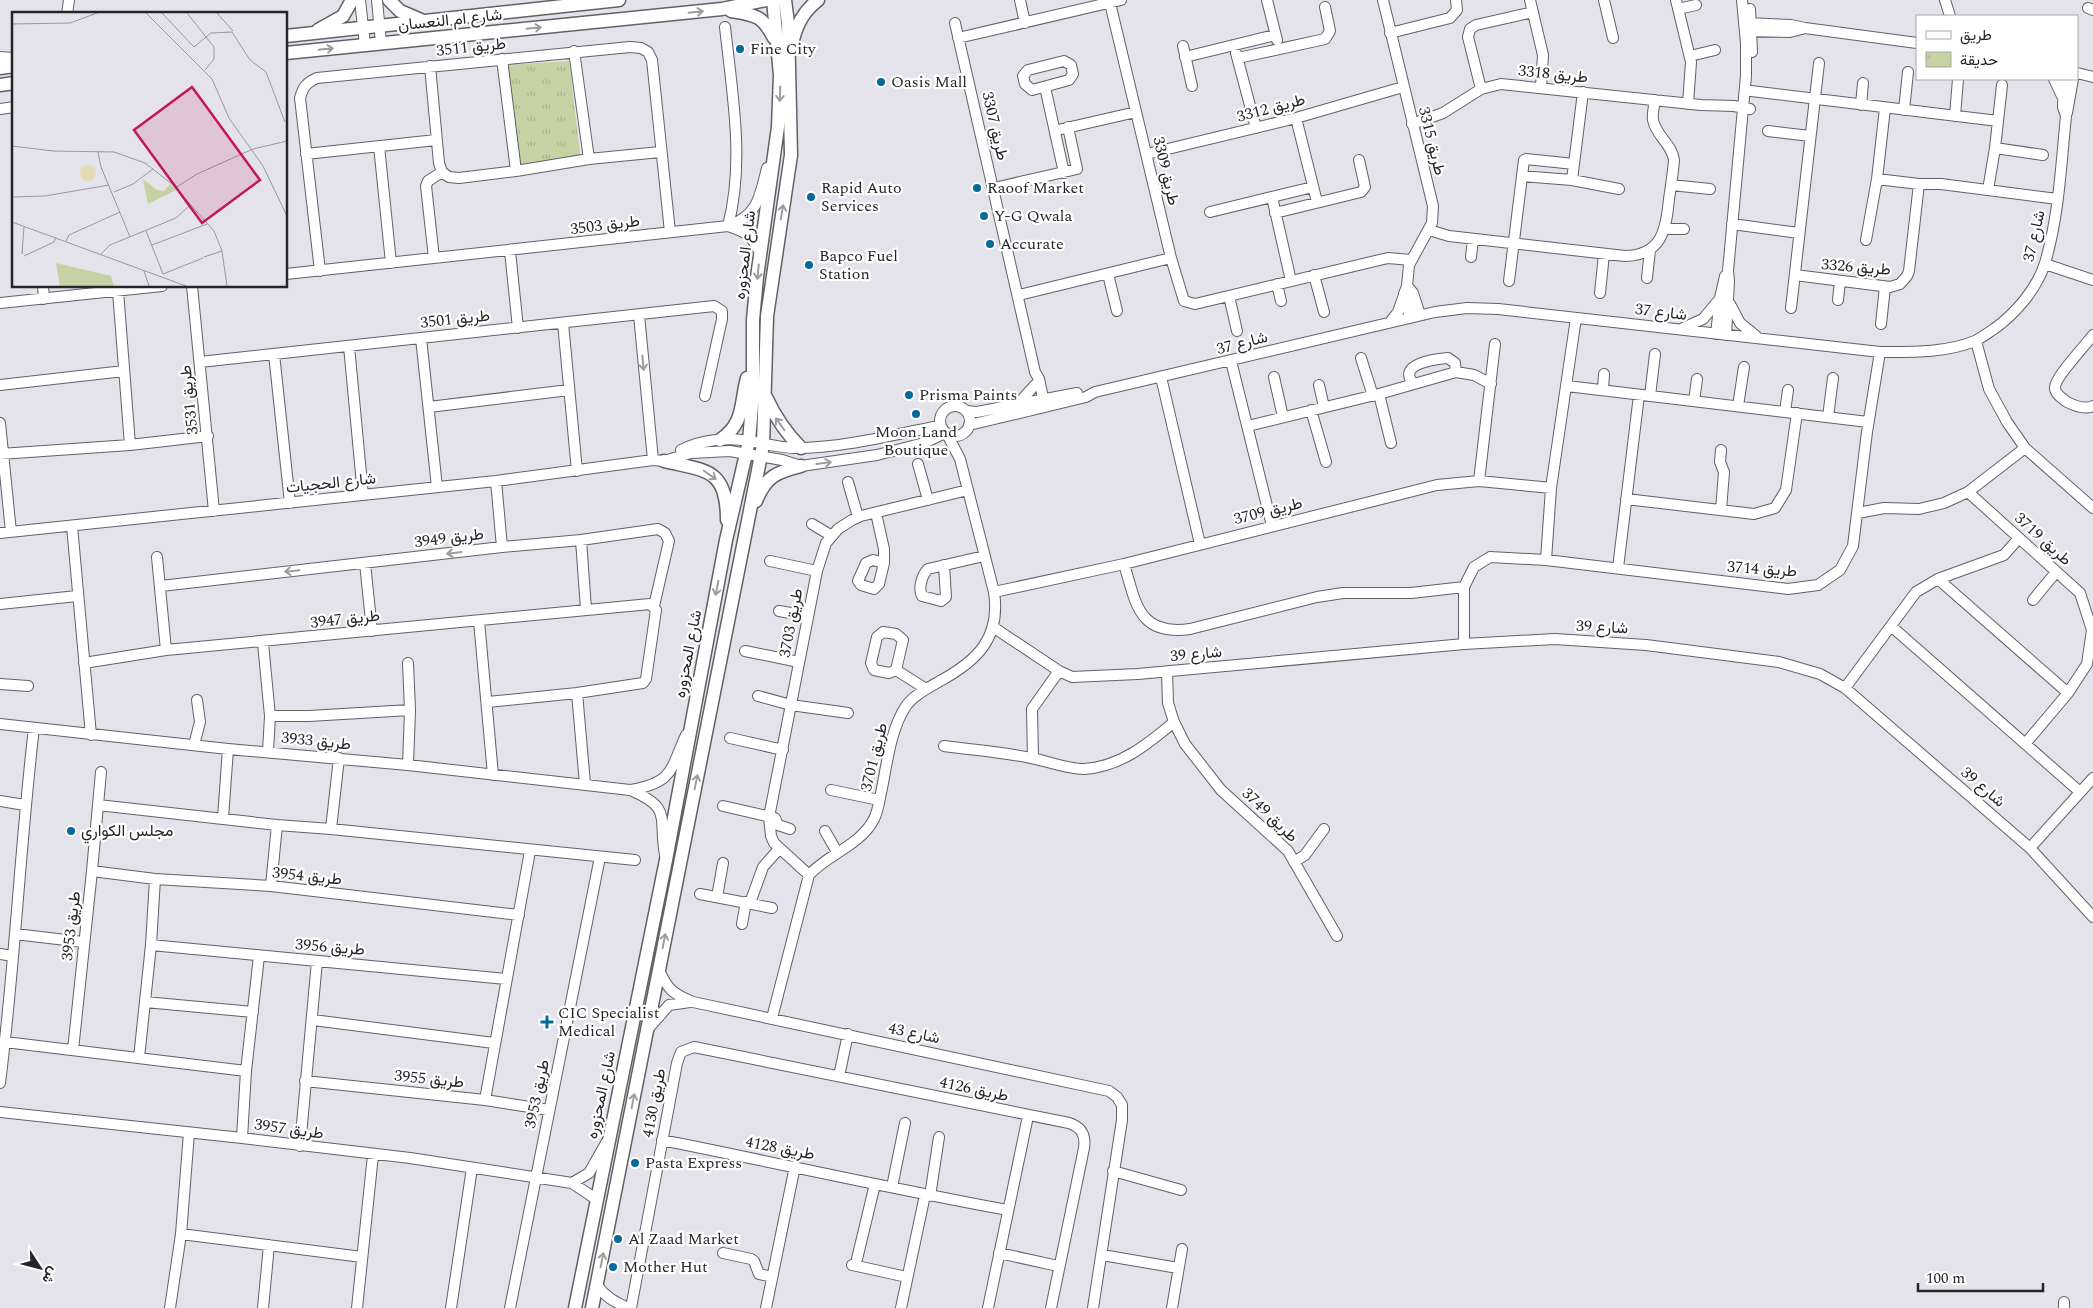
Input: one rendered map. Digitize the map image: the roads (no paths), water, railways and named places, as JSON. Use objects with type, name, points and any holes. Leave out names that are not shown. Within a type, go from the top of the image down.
[{"type":"main road","points":[[312,33],[343,16],[352,0]]},
{"type":"main road","points":[[389,0],[400,11],[423,21]]},
{"type":"main road","name":"شارع ام النعسان","points":[[288,36],[619,0]]},
{"type":"main road","name":"شارع ام النعسان","points":[[288,53],[722,9],[766,0]]},
{"type":"main road","name":"شارع المحزوره","points":[[575,1308],[666,860],[726,540],[748,447],[753,367],[753,320],[760,253],[776,147],[780,75],[773,0]]},
{"type":"main road","name":"شارع المحزوره","points":[[592,1308],[761,450],[765,396],[767,316],[791,155],[786,0]]},
{"type":"main road","points":[[789,58],[797,25],[804,12],[818,0]]},
{"type":"main road","points":[[722,9],[747,12],[757,16],[768,28],[777,45]]},
{"type":"main road","points":[[720,440],[727,436],[739,419],[747,379],[753,367]]},
{"type":"main road","points":[[765,396],[774,416],[801,448]]},
{"type":"main road","points":[[658,460],[705,470],[718,481],[725,494],[727,506],[726,540]]},
{"type":"main road","points":[[749,517],[761,489],[776,473],[801,466]]},
{"type":"street","points":[[360,0],[365,45]]},
{"type":"street","points":[[377,0],[381,43]]},
{"type":"street","points":[[1020,0],[1026,22]]},
{"type":"street","points":[[958,38],[1104,2],[1121,0]]},
{"type":"street","points":[[1268,0],[1279,50]]},
{"type":"street","name":"طريق 3315","points":[[1383,0],[1434,215],[1429,230],[1411,260],[1406,290],[1398,312],[1390,322]]},
{"type":"street","points":[[1390,33],[1450,18],[1457,10],[1456,0]]},
{"type":"street","points":[[1530,0],[1543,55],[1541,88]]},
{"type":"street","points":[[1742,0],[1748,27],[1751,91],[1746,111]]},
{"type":"street","points":[[1721,334],[1736,184],[1741,174],[1746,111],[1749,0]]},
{"type":"street","points":[[1945,0],[1950,15]]},
{"type":"street","points":[[1607,1],[1613,38]]},
{"type":"street","name":"طريق 3309","points":[[1104,2],[1136,112],[1171,258],[1184,301],[1195,304],[1388,258],[1411,260]]},
{"type":"street","points":[[1688,104],[1691,74],[1690,56],[1677,4],[1696,5]]},
{"type":"street","points":[[1238,58],[1322,40],[1328,37],[1330,28],[1325,7]]},
{"type":"street","points":[[1481,89],[1468,37],[1470,29],[1476,25],[1533,12]]},
{"type":"street","name":"طريق 3307","points":[[954,23],[1036,372],[1036,385],[1042,403]]},
{"type":"street","points":[[725,27],[737,173],[734,202],[728,226]]},
{"type":"street","points":[[1748,27],[1790,32],[1805,28],[1916,43]]},
{"type":"street","points":[[1185,57],[1275,36]]},
{"type":"street","points":[[1234,45],[1256,128]]},
{"type":"street","points":[[1183,46],[1192,86]]},
{"type":"street","name":"طريق 3511","points":[[320,271],[300,98],[302,88],[308,82],[317,78],[574,51],[641,48],[648,52],[652,60],[660,152],[670,232]]},
{"type":"street","points":[[1690,56],[1715,50]]},
{"type":"street","points":[[574,51],[589,159]]},
{"type":"street","points":[[502,59],[516,171]]},
{"type":"street","points":[[1064,61],[1072,65],[1074,74],[1071,78],[1045,87],[1032,90],[1028,88],[1023,80],[1024,72],[1064,61]]},
{"type":"street","points":[[1791,308],[1819,63]]},
{"type":"street","points":[[430,66],[438,163],[442,172],[449,177],[459,178],[589,159],[660,152]]},
{"type":"street","points":[[1904,110],[1908,72]]},
{"type":"street","points":[[2078,73],[2093,77]]},
{"type":"street","points":[[1955,116],[1958,80]]},
{"type":"street","points":[[2054,80],[2063,100]]},
{"type":"street","name":"شارع 37","points":[[966,430],[1042,403],[1085,391],[1095,392],[1390,322],[1451,310],[1482,308],[1880,352],[1936,351],[1976,341],[2017,310],[2039,276],[2044,264],[2057,199],[2066,116],[2063,100],[2064,80]]},
{"type":"street","name":"شارع 37","points":[[2066,116],[2069,109],[2073,80]]},
{"type":"street","points":[[1861,105],[1863,83]]},
{"type":"street","name":"طريق 3318","points":[[1412,124],[1437,116],[1481,89],[1501,84],[1688,104],[1732,106],[1746,111]]},
{"type":"street","points":[[1988,190],[2002,85]]},
{"type":"street","points":[[1045,87],[1064,173]]},
{"type":"street","name":"طريق 3312","points":[[1146,154],[1296,118],[1403,87]]},
{"type":"street","points":[[1751,91],[1998,121]]},
{"type":"street","points":[[1572,180],[1583,92]]},
{"type":"street","points":[[1429,230],[1442,235],[1604,254],[1634,256],[1650,250],[1657,244],[1666,228],[1673,155],[1654,124],[1652,116],[1655,100]]},
{"type":"street","points":[[1866,240],[1877,179],[1884,108]]},
{"type":"street","points":[[1054,130],[1136,112]]},
{"type":"street","points":[[1296,118],[1317,202]]},
{"type":"street","points":[[994,188],[1077,169],[1068,127]]},
{"type":"street","points":[[1768,131],[1810,136]]},
{"type":"street","points":[[306,154],[436,140]]},
{"type":"street","points":[[379,146],[391,263]]},
{"type":"street","points":[[728,226],[741,222],[749,214],[760,197],[770,160],[776,147]]},
{"type":"street","points":[[1995,148],[2043,155]]},
{"type":"street","points":[[1509,281],[1525,159],[1574,164]]},
{"type":"street","points":[[1275,213],[1364,190],[1359,160]]},
{"type":"street","points":[[434,258],[426,188],[428,181],[442,172]]},
{"type":"street","points":[[1522,176],[1572,180],[1618,189]]},
{"type":"street","points":[[1877,179],[1919,184],[1941,184],[2057,199]]},
{"type":"street","name":"طريق 3326","points":[[1795,275],[1885,287],[1900,284],[1908,276],[1919,184]]},
{"type":"street","points":[[1671,185],[1710,189]]},
{"type":"street","points":[[1210,212],[1313,187]]},
{"type":"street","points":[[1272,197],[1291,281]]},
{"type":"street","points":[[734,202],[738,214],[744,216],[749,214]]},
{"type":"street","points":[[1732,224],[1799,233]]},
{"type":"street","points":[[728,226],[744,231],[751,236],[760,253]]},
{"type":"street","name":"طريق 3503","points":[[288,274],[728,226]]},
{"type":"street","points":[[1666,228],[1684,229]]},
{"type":"street","points":[[1471,257],[1473,239]]},
{"type":"street","points":[[1647,278],[1650,250]]},
{"type":"street","points":[[510,251],[518,328]]},
{"type":"street","points":[[1600,294],[1604,254]]},
{"type":"street","points":[[1018,296],[1171,258]]},
{"type":"street","points":[[2044,264],[2093,280]]},
{"type":"street","points":[[1108,274],[1117,311]]},
{"type":"street","points":[[1314,275],[1324,312]]},
{"type":"street","points":[[1838,300],[1840,281]]},
{"type":"street","points":[[1277,284],[1281,301]]},
{"type":"street","points":[[1881,324],[1885,287]]},
{"type":"street","points":[[43,288],[44,299]]},
{"type":"street","points":[[0,303],[144,288]]},
{"type":"street","name":"طريق 3531","points":[[192,288],[214,511]]},
{"type":"street","points":[[1406,290],[1413,293],[1415,317]]},
{"type":"street","points":[[118,291],[130,445]]},
{"type":"street","points":[[1229,296],[1237,331]]},
{"type":"street","points":[[1678,329],[1703,319],[1724,299]]},
{"type":"street","points":[[1724,299],[1740,323],[1760,338]]},
{"type":"street","name":"طريق 3501","points":[[200,362],[714,306],[722,311],[722,319],[705,396]]},
{"type":"street","points":[[639,315],[658,460]]},
{"type":"street","points":[[1546,560],[1551,488],[1576,318]]},
{"type":"street","points":[[563,323],[577,471]]},
{"type":"street","points":[[2093,335],[2060,374],[2054,387],[2056,392],[2076,406],[2089,408],[2093,406]]},
{"type":"street","points":[[422,338],[437,487]]},
{"type":"street","points":[[1976,341],[1989,389],[2007,422],[2025,448],[2093,508]]},
{"type":"street","points":[[1479,481],[1495,344]]},
{"type":"street","points":[[349,346],[363,495]]},
{"type":"street","name":"طريق 3714","points":[[1464,644],[1464,587],[1474,567],[1490,557],[1546,560],[1788,589],[1818,585],[1840,570],[1853,546],[1868,422],[1880,352]]},
{"type":"street","points":[[274,354],[290,503]]},
{"type":"street","points":[[1618,568],[1626,500],[1645,395],[1655,354]]},
{"type":"street","points":[[1361,358],[1376,395],[1391,443]]},
{"type":"street","points":[[1413,383],[1409,372],[1412,367],[1418,364],[1448,358],[1455,363],[1456,372]]},
{"type":"street","points":[[1231,361],[1272,526]]},
{"type":"street","points":[[1738,406],[1744,367]]},
{"type":"street","points":[[0,385],[124,371]]},
{"type":"street","name":"طريق 3307","points":[[1036,372],[1039,377],[1042,403]]},
{"type":"street","points":[[1248,426],[1376,395],[1456,372],[1474,375],[1491,384]]},
{"type":"street","points":[[1603,390],[1604,374]]},
{"type":"street","points":[[1161,377],[1200,544]]},
{"type":"street","points":[[1274,378],[1283,417]]},
{"type":"street","points":[[1828,417],[1833,378]]},
{"type":"street","points":[[1694,401],[1697,379]]},
{"type":"street","points":[[1018,404],[1036,385]]},
{"type":"street","points":[[1319,386],[1324,407]]},
{"type":"street","points":[[1567,386],[1868,422]]},
{"type":"street","points":[[429,407],[569,390]]},
{"type":"street","points":[[1785,412],[1788,390]]},
{"type":"street","name":"شارع 37","points":[[966,411],[977,412],[1018,404],[1042,403]]},
{"type":"street","points":[[960,459],[969,418],[966,411],[956,406],[948,407],[941,416],[944,431],[960,459],[994,592],[996,605],[991,632]]},
{"type":"street","points":[[1312,410],[1326,462]]},
{"type":"street","points":[[1626,500],[1754,514],[1775,508],[1786,490],[1797,413]]},
{"type":"street","points":[[0,423],[12,532]]},
{"type":"street","points":[[761,450],[851,443],[944,431],[953,436],[966,430]]},
{"type":"street","points":[[761,450],[801,466],[877,455],[924,443],[944,431]]},
{"type":"street","points":[[2,454],[130,445],[208,436]]},
{"type":"street","name":"شارع الحجيات","points":[[658,460],[683,448],[720,440],[761,450]]},
{"type":"street","name":"شارع الحجيات","points":[[0,533],[496,481],[658,460],[691,452],[730,451],[748,447]]},
{"type":"street","points":[[1858,513],[1884,508],[1931,508],[1968,492],[2025,448]]},
{"type":"street","points":[[1721,450],[1720,462],[1724,472],[1721,510]]},
{"type":"street","points":[[918,464],[928,500]]},
{"type":"street","points":[[496,481],[502,547]]},
{"type":"street","name":"طريق 3709","points":[[994,592],[1124,564],[1437,485],[1479,481],[1551,488]]},
{"type":"street","points":[[848,482],[858,517]]},
{"type":"street","name":"طريق 3703","points":[[809,875],[779,849],[771,836],[769,817],[816,571],[823,550],[838,529],[858,517],[968,490]]},
{"type":"street","name":"طريق 3719","points":[[1968,492],[2080,593],[2092,630],[2087,664],[2068,693],[2025,744]]},
{"type":"street","points":[[876,513],[884,549],[884,563]]},
{"type":"street","points":[[812,524],[832,536]]},
{"type":"street","points":[[72,526],[77,596],[92,735]]},
{"type":"street","name":"طريق 3949","points":[[161,586],[658,530],[665,533],[669,541],[654,606]]},
{"type":"street","points":[[1845,688],[1916,592],[1938,580],[2004,555],[2019,538]]},
{"type":"street","points":[[581,540],[586,609]]},
{"type":"street","points":[[944,565],[984,556]]},
{"type":"street","points":[[158,557],[166,650]]},
{"type":"street","points":[[770,561],[816,571]]},
{"type":"street","points":[[365,563],[372,631]]},
{"type":"street","points":[[1124,564],[1140,612],[1157,627],[1168,630],[1190,629],[1342,593],[1410,594],[1464,587]]},
{"type":"street","points":[[2033,600],[2056,572]]},
{"type":"street","points":[[1938,580],[2068,693]]},
{"type":"street","points":[[0,604],[77,596]]},
{"type":"street","name":"طريق 3947","points":[[84,663],[166,650],[263,643],[586,609],[650,604],[654,606]]},
{"type":"street","points":[[488,702],[639,685],[646,679],[656,610],[654,606]]},
{"type":"street","points":[[779,611],[808,616]]},
{"type":"street","points":[[479,621],[488,702],[493,775]]},
{"type":"street","points":[[1891,626],[2080,792]]},
{"type":"street","name":"شارع 39","points":[[991,632],[1022,648],[1058,671],[1077,677],[1167,672],[1464,644],[1555,639],[1646,644],[1779,662],[1820,674],[1845,688],[2030,848],[2093,917]]},
{"type":"street","name":"طريق 3701","points":[[809,875],[823,861],[860,836],[874,819],[899,719],[908,704],[926,689],[968,664],[979,653],[991,632]]},
{"type":"street","points":[[263,643],[270,716],[268,751]]},
{"type":"street","points":[[744,651],[799,662]]},
{"type":"street","points":[[408,663],[410,710],[408,765]]},
{"type":"street","points":[[896,670],[926,689]]},
{"type":"street","points":[[1033,758],[1032,709],[1058,671]]},
{"type":"street","name":"طريق 3749","points":[[1167,672],[1168,703],[1174,722],[1185,744],[1221,790],[1260,823],[1288,851],[1337,936]]},
{"type":"street","points":[[0,684],[28,686]]},
{"type":"street","points":[[577,693],[585,784]]},
{"type":"street","points":[[758,696],[791,705],[848,714]]},
{"type":"street","points":[[194,746],[200,722],[198,700]]},
{"type":"street","points":[[270,716],[309,716],[410,710]]},
{"type":"street","points":[[944,746],[1033,758],[1051,764],[1084,769],[1116,762],[1141,750],[1174,722]]},
{"type":"street","name":"طريق 3933","points":[[0,724],[194,746],[268,751],[408,765],[630,790],[648,798],[660,810],[663,820],[662,840],[666,860]]},
{"type":"street","name":"طريق 3933","points":[[630,790],[660,782],[669,773],[691,724]]},
{"type":"street","points":[[0,1082],[15,934],[25,805],[34,728]]},
{"type":"street","points":[[730,738],[783,750]]},
{"type":"street","points":[[223,818],[228,749]]},
{"type":"street","points":[[331,829],[339,758]]},
{"type":"street","name":"طريق 3953","points":[[72,1050],[92,871],[100,772]]},
{"type":"street","points":[[2030,848],[2093,778]]},
{"type":"street","points":[[831,790],[880,800]]},
{"type":"street","points":[[0,801],[25,805]]},
{"type":"street","points":[[98,805],[530,851],[634,860]]},
{"type":"street","points":[[723,806],[775,818],[780,826],[790,829]]},
{"type":"street","points":[[271,886],[277,825]]},
{"type":"street","points":[[1294,862],[1305,854],[1324,829]]},
{"type":"street","points":[[825,831],[838,852]]},
{"type":"street","points":[[742,924],[748,903],[763,867],[779,849]]},
{"type":"street","points":[[485,1100],[530,851]]},
{"type":"street","name":"طريق 3953","points":[[510,1308],[600,856]]},
{"type":"street","points":[[718,898],[723,863]]},
{"type":"street","name":"طريق 3954","points":[[92,871],[155,879],[271,886],[519,915]]},
{"type":"street","points":[[775,1019],[776,996],[781,986],[809,875]]},
{"type":"street","points":[[139,1058],[151,945],[155,879]]},
{"type":"street","points":[[700,894],[772,908]]},
{"type":"street","points":[[15,934],[83,942]]},
{"type":"street","name":"طريق 3956","points":[[151,945],[506,978]]},
{"type":"street","points":[[0,954],[13,956]]},
{"type":"street","points":[[242,1138],[246,1071],[259,956]]},
{"type":"street","points":[[300,1146],[317,961]]},
{"type":"street","name":"شارع 43","points":[[659,970],[665,984],[672,992],[693,1002],[1109,1091],[1117,1097],[1122,1105],[1120,1139],[1113,1171]]},
{"type":"street","points":[[145,1002],[253,1012]]},
{"type":"street","name":"شارع 43","points":[[647,1030],[669,1005],[693,1002]]},
{"type":"street","points":[[312,1020],[494,1043]]},
{"type":"street","points":[[839,1076],[848,1034]]},
{"type":"street","points":[[5,1042],[246,1071]]},
{"type":"street","name":"طريق 4126","points":[[682,1052],[694,1047],[701,1048],[1074,1125],[1084,1137],[1084,1148],[1050,1308]]},
{"type":"street","name":"طريق 4130","points":[[629,1308],[676,1068],[682,1052]]},
{"type":"street","name":"طريق 3955","points":[[305,1081],[485,1100],[549,1110]]},
{"type":"street","name":"طريق 3957","points":[[0,1112],[242,1138],[472,1168],[572,1183],[596,1199]]},
{"type":"street","points":[[988,1308],[1028,1116]]},
{"type":"street","points":[[892,1187],[905,1123]]},
{"type":"street","points":[[170,1308],[181,1234],[189,1133]]},
{"type":"street","points":[[572,1183],[589,1173],[609,1137]]},
{"type":"street","points":[[901,1308],[939,1137]]},
{"type":"street","name":"طريق 4128","points":[[662,1140],[1007,1210]]},
{"type":"street","points":[[357,1308],[374,1155]]},
{"type":"street","points":[[766,1308],[795,1166]]},
{"type":"street","points":[[451,1308],[472,1168]]},
{"type":"street","points":[[1093,1308],[1113,1171],[1181,1190]]},
{"type":"street","points":[[875,1184],[854,1262],[907,1277]]},
{"type":"street","points":[[181,1234],[362,1257]]},
{"type":"street","points":[[263,1308],[269,1245]]},
{"type":"street","points":[[1172,1308],[1182,1249]]},
{"type":"street","points":[[723,1253],[751,1259],[754,1261],[759,1274],[772,1277]]},
{"type":"street","points":[[999,1253],[1058,1266]]},
{"type":"street","points":[[1102,1255],[1178,1268]]},
{"type":"street","points":[[597,1285],[602,1293],[611,1300],[629,1308]]},
{"type":"place","name":"Fine City","points":[[740,49]]},
{"type":"place","name":"Oasis Mall","points":[[881,82]]},
{"type":"place","name":"Raoof Market","points":[[977,188]]},
{"type":"place","name":"Rapid Auto Services","points":[[811,197]]},
{"type":"place","name":"Y-G Qwala","points":[[984,216]]},
{"type":"place","name":"Accurate","points":[[990,244]]},
{"type":"place","name":"Bapco Fuel Station","points":[[809,265]]},
{"type":"place","name":"Prisma Paints","points":[[909,395]]},
{"type":"place","name":"Moon Land Boutique","points":[[916,414]]},
{"type":"place","name":"مجلس الكواري","points":[[71,831]]},
{"type":"place","name":"CIC Specialist Medical","points":[[547,1022]]},
{"type":"place","name":"Pasta Express","points":[[635,1163]]},
{"type":"place","name":"Al Zaad Market","points":[[618,1239]]},
{"type":"place","name":"Mother Hut","points":[[613,1267]]}]
